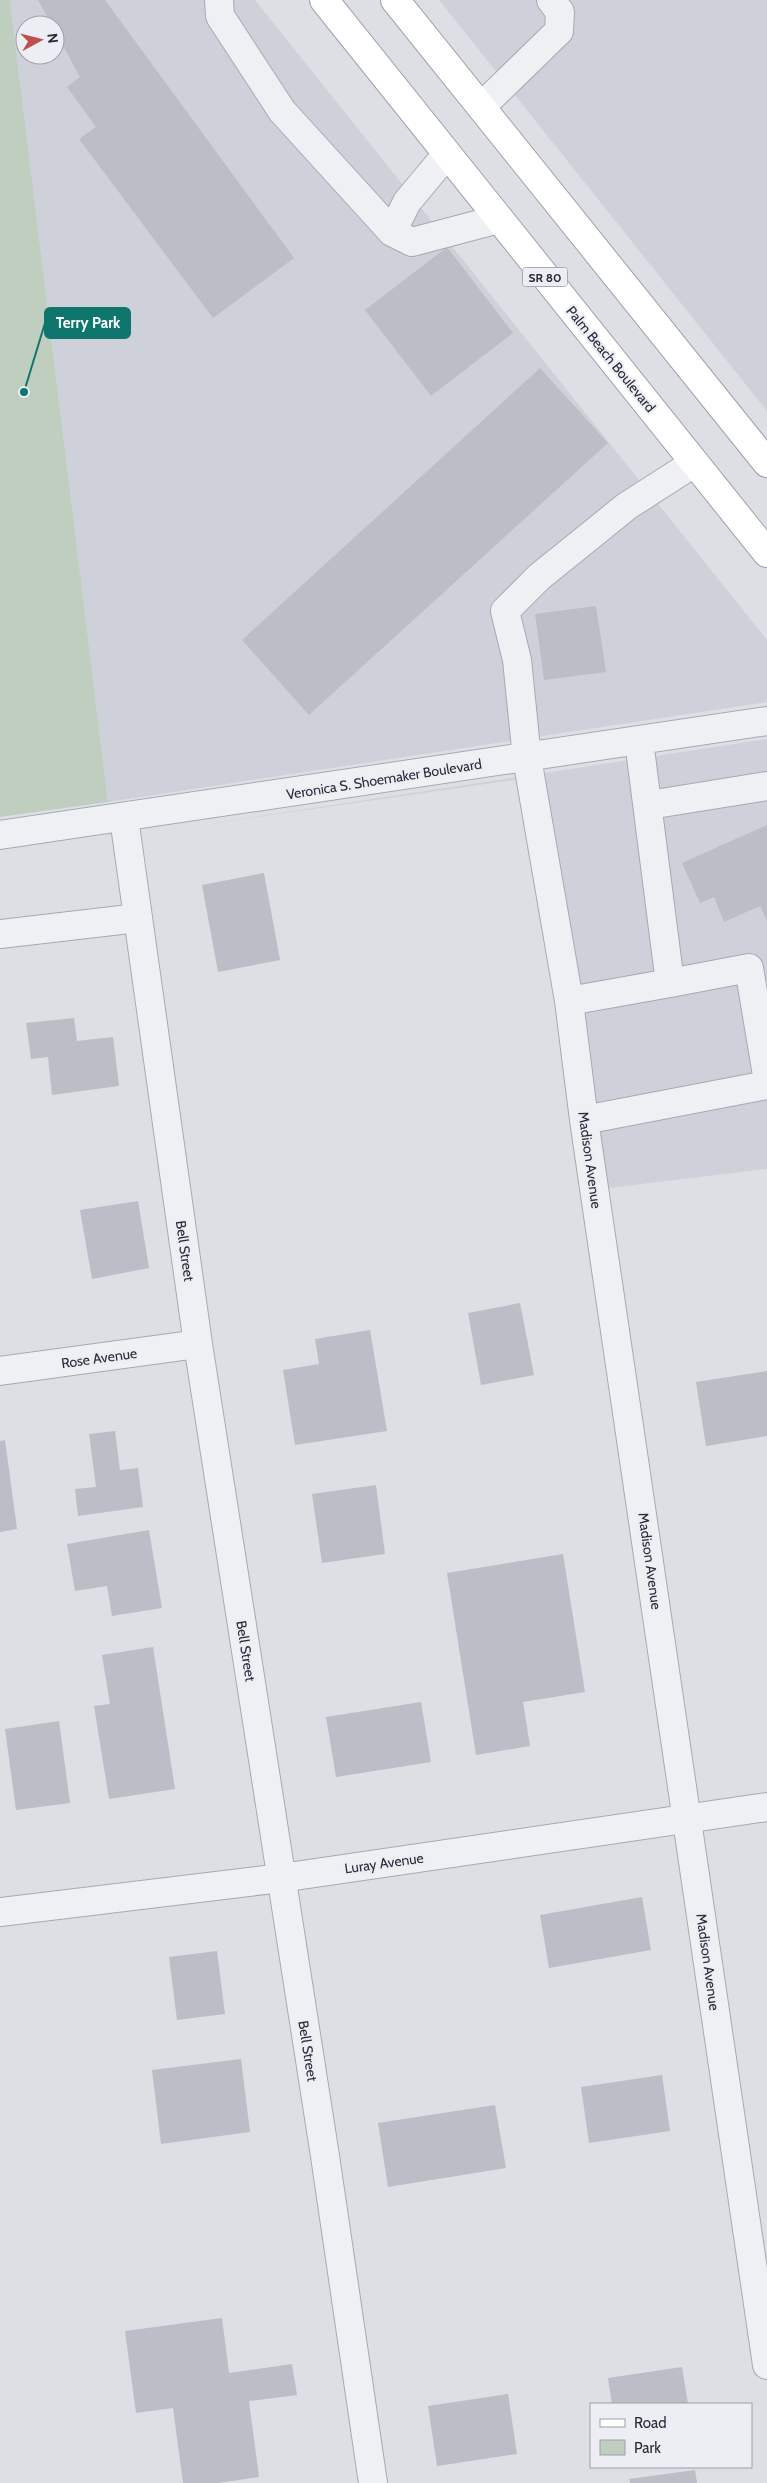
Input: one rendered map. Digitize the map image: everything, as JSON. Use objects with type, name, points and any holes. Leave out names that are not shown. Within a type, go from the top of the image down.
[{"type":"main road","name":"Palm Beach Boulevard","points":[[324,0],[767,553]]},
{"type":"main road","points":[[377,0],[477,121],[515,149]]},
{"type":"main road","points":[[395,0],[767,463]]},
{"type":"street","points":[[218,0],[220,16],[282,111],[392,232],[412,242],[499,219]]},
{"type":"street","points":[[481,107],[559,31],[560,12],[551,0]]},
{"type":"street","points":[[392,232],[408,202],[447,154]]},
{"type":"street","name":"Madison Avenue","points":[[694,463],[627,506],[539,577],[505,611],[517,660],[527,758],[569,1001],[584,1120],[767,2365]]},
{"type":"street","name":"Veronica S. Shoemaker Boulevard","points":[[0,836],[767,721]]},
{"type":"street","points":[[639,741],[649,805],[670,983]]},
{"type":"street","points":[[649,805],[767,786]]},
{"type":"street","name":"Bell Street","points":[[124,818],[198,1344],[280,1878],[325,2156],[372,2483]]},
{"type":"street","points":[[0,934],[138,918]]},
{"type":"street","points":[[569,1001],[749,968],[767,1075]]},
{"type":"street","points":[[584,1120],[767,1085]]},
{"type":"street","name":"Rose Avenue","points":[[0,1371],[198,1344]]},
{"type":"street","name":"Luray Avenue","points":[[0,1912],[280,1878],[767,1807]]},
{"type":"shaded area","points":[[10,0],[255,0],[767,640],[767,702],[108,802],[18,65],[65,65],[65,15],[15,15],[15,41]]},
{"type":"shaded area","points":[[439,0],[767,0],[767,411]]},
{"type":"shaded area","points":[[767,739],[767,1169],[592,1190],[535,777],[189,827]]},
{"type":"green space","points":[[0,0],[10,0],[15,41],[15,65],[18,65],[108,802],[0,817]]},
{"type":"building","points":[[38,0],[105,0],[294,258],[213,318],[79,139],[96,127],[67,87],[80,77],[65,49],[65,15],[46,15]]},
{"type":"building","points":[[447,247],[513,333],[431,396],[365,310]]},
{"type":"building","points":[[540,368],[608,443],[309,715],[242,640]]},
{"type":"building","points":[[596,606],[606,672],[544,680],[535,614]]},
{"type":"building","points":[[767,825],[767,921],[760,906],[724,922],[714,897],[700,903],[682,863]]},
{"type":"building","points":[[264,873],[280,960],[218,972],[202,885]]},
{"type":"building","points":[[74,1018],[77,1041],[113,1037],[119,1086],[52,1095],[48,1057],[31,1059],[26,1023]]},
{"type":"building","points":[[138,1201],[149,1268],[92,1279],[80,1210]]},
{"type":"building","points":[[520,1303],[534,1375],[481,1385],[468,1313]]},
{"type":"building","points":[[370,1330],[387,1431],[295,1445],[283,1370],[319,1364],[315,1339]]},
{"type":"building","points":[[767,1371],[767,1436],[706,1446],[696,1382]]},
{"type":"building","points":[[115,1431],[120,1470],[138,1468],[143,1507],[78,1516],[75,1489],[96,1487],[89,1434]]},
{"type":"building","points":[[5,1440],[17,1529],[0,1532],[0,1441]]},
{"type":"building","points":[[376,1485],[385,1554],[322,1563],[312,1494]]},
{"type":"building","points":[[149,1530],[162,1608],[112,1616],[107,1586],[75,1591],[67,1544]]},
{"type":"building","points":[[563,1554],[585,1692],[523,1702],[530,1746],[476,1755],[447,1573]]},
{"type":"building","points":[[153,1647],[175,1789],[109,1799],[94,1706],[110,1704],[102,1655]]},
{"type":"building","points":[[421,1702],[431,1762],[336,1777],[326,1717]]},
{"type":"building","points":[[59,1721],[70,1803],[16,1810],[5,1729]]},
{"type":"building","points":[[642,1897],[651,1950],[549,1968],[540,1915]]},
{"type":"building","points":[[217,1951],[225,2014],[177,2020],[169,1957]]},
{"type":"building","points":[[241,2059],[250,2132],[161,2144],[152,2070]]},
{"type":"building","points":[[662,2075],[670,2131],[589,2143],[581,2087]]},
{"type":"building","points":[[495,2105],[506,2168],[388,2187],[378,2123]]},
{"type":"building","points":[[222,2318],[229,2373],[292,2364],[297,2395],[249,2401],[259,2477],[218,2483],[183,2483],[173,2408],[136,2413],[125,2331]]},
{"type":"building","points":[[682,2367],[688,2403],[612,2403],[608,2378]]},
{"type":"building","points":[[508,2394],[517,2454],[437,2466],[428,2406]]},
{"type":"building","points":[[695,2470],[697,2483],[630,2483],[629,2479]]},
{"type":"place","name":"Terry Park","points":[[24,392]]}]
